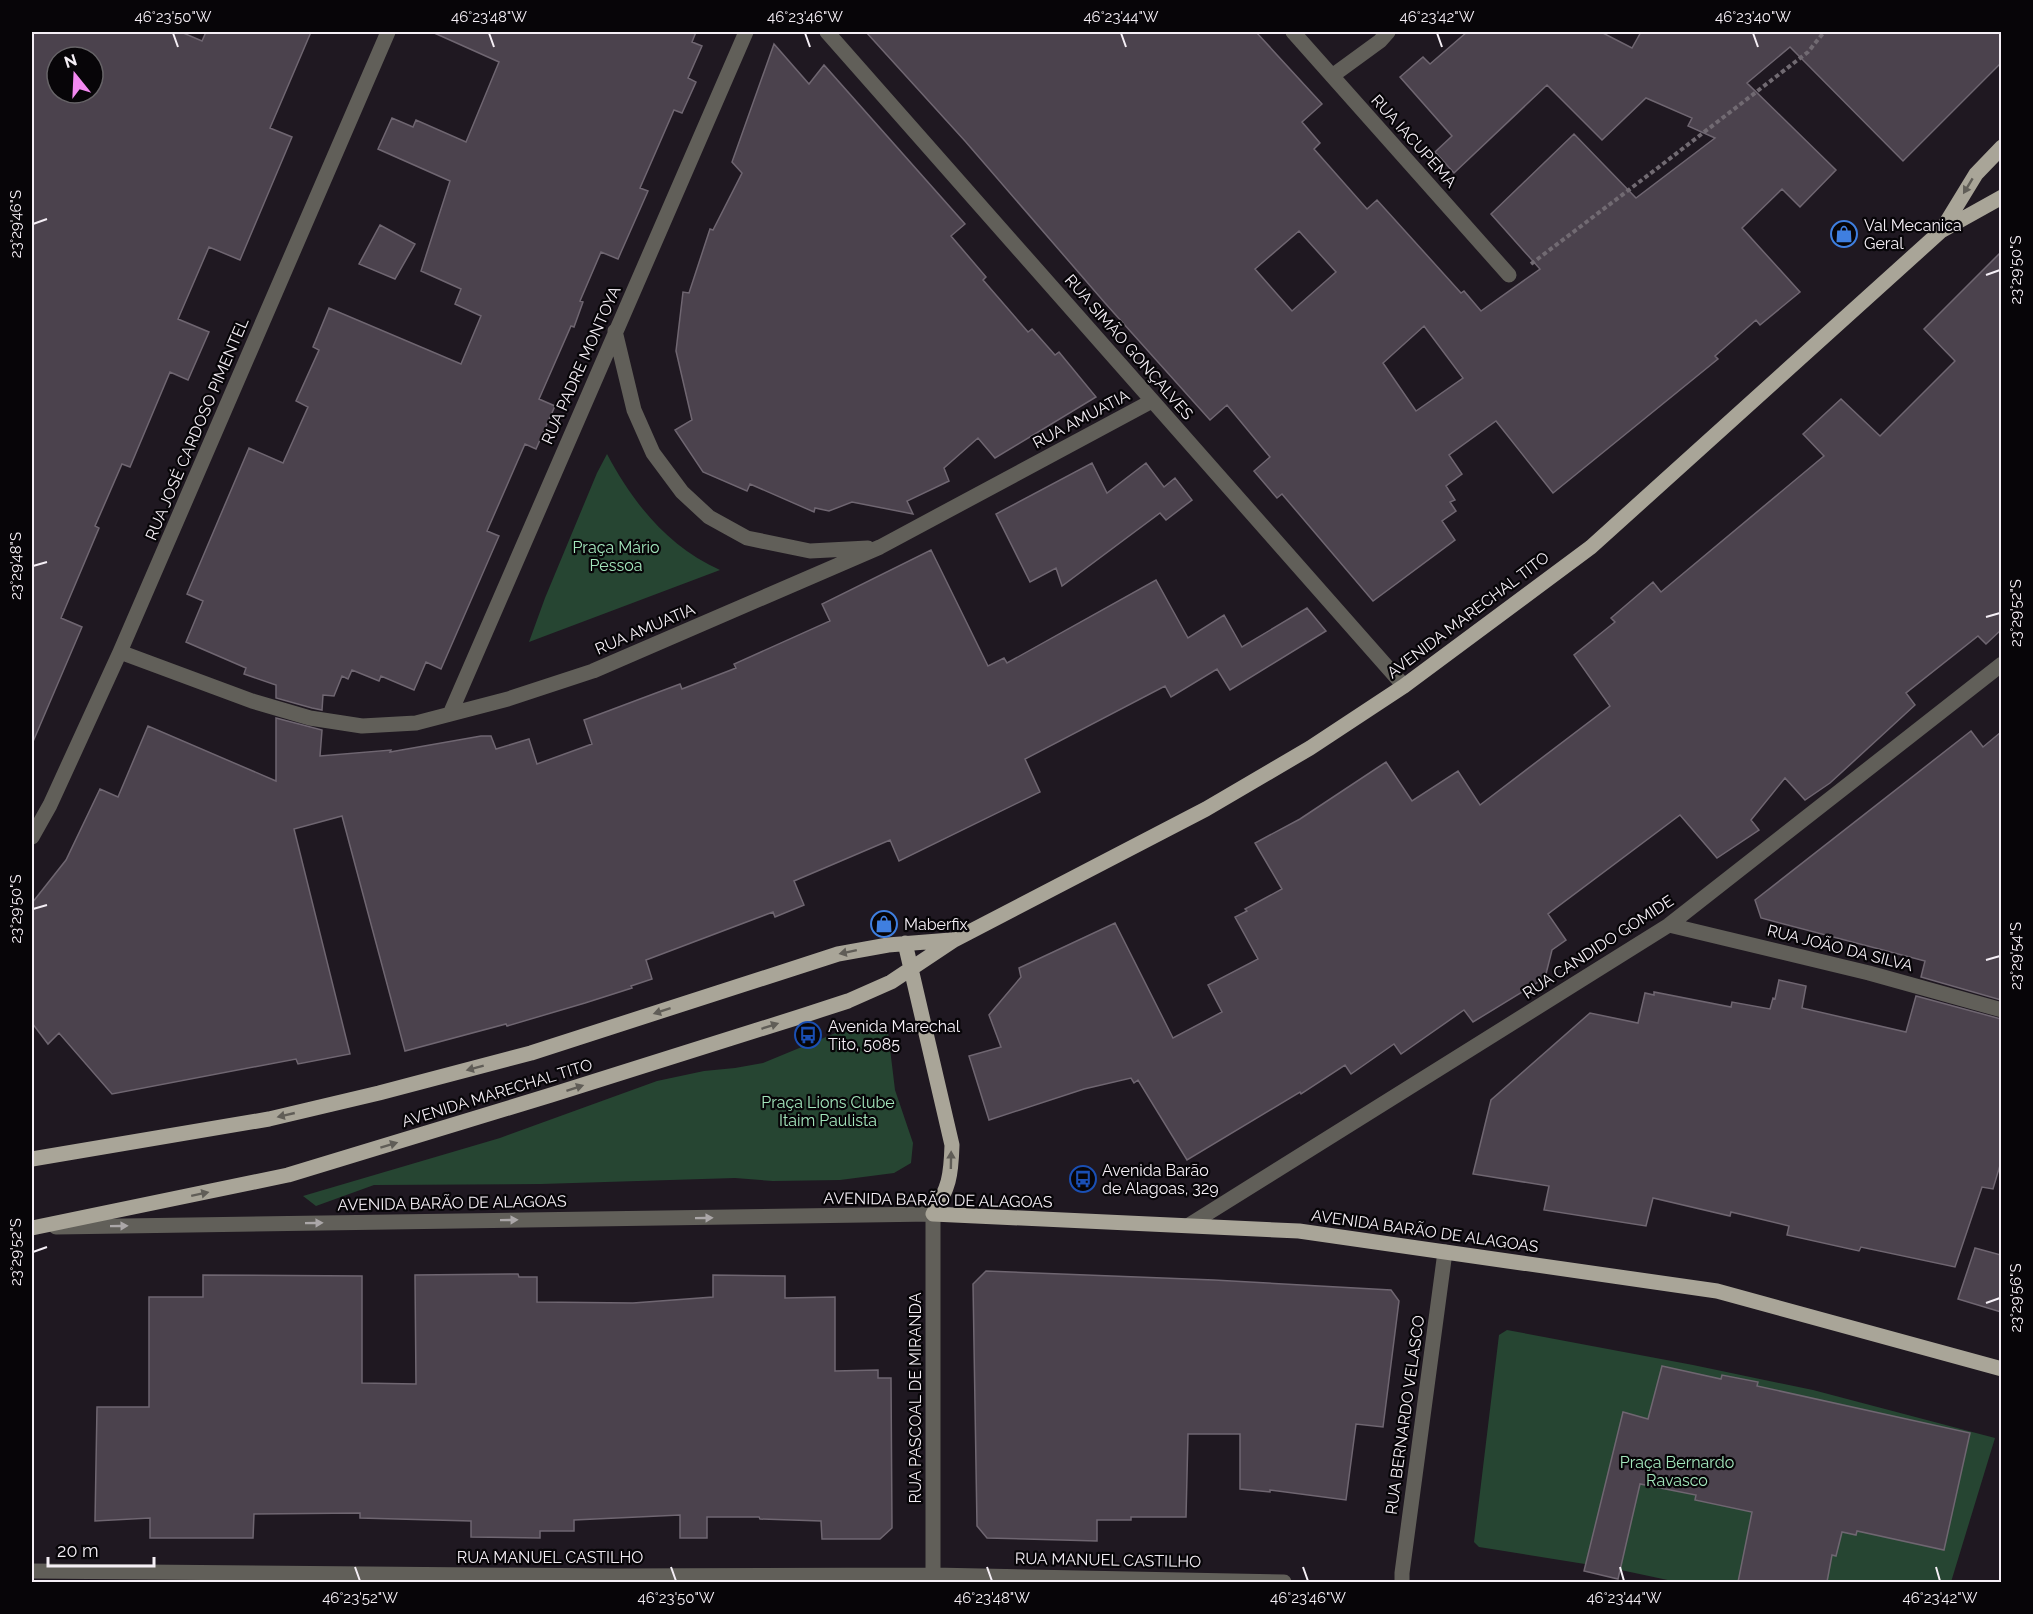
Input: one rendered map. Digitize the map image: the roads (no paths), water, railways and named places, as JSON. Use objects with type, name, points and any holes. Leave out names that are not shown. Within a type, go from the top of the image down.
[{"type":"main road","name":"AVENIDA MARECHAL TITO","points":[[1941,231],[1976,174],[2001,147]]},
{"type":"main road","name":"AVENIDA MARECHAL TITO","points":[[36,1227],[288,1175],[848,1001],[891,982],[954,940],[1206,809],[1310,748],[1404,686],[1591,547],[1941,231],[2001,197]]},
{"type":"main road","name":"AVENIDA MARECHAL TITO","points":[[32,1159],[269,1119],[379,1094],[531,1053],[838,954],[905,943],[954,940]]},
{"type":"main road","points":[[905,943],[952,1145],[951,1172],[947,1190],[933,1214]]},
{"type":"main road","name":"AVENIDA BARÃO DE ALAGOAS","points":[[933,1214],[1299,1231],[1717,1291],[2001,1368]]},
{"type":"street","name":"RUA JOSÉ CARDOSO PIMENTEL","points":[[32,837],[50,805],[120,652],[388,32]]},
{"type":"street","name":"RUA PADRE MONTOYA","points":[[450,714],[746,32]]},
{"type":"street","name":"RUA SIMÃO GONÇALVES","points":[[827,32],[1404,686]]},
{"type":"street","name":"RUA IACUPEMA","points":[[1293,32],[1509,275]]},
{"type":"street","points":[[1332,76],[1380,41],[1388,32]]},
{"type":"street","points":[[615,331],[634,410],[653,453],[682,492],[709,517],[747,538],[810,551],[880,548]]},
{"type":"street","name":"RUA AMUATIA","points":[[120,652],[252,701],[310,718],[362,726],[416,723],[508,699],[593,672],[880,548],[1152,401]]},
{"type":"street","name":"RUA CANDIDO GOMIDE","points":[[1189,1225],[1669,925],[2001,664]]},
{"type":"street","name":"RUA JOÃO DA SILVA","points":[[1669,925],[1869,973],[2001,1010]]},
{"type":"street","name":"AVENIDA BARÃO DE ALAGOAS","points":[[36,1227],[933,1214]]},
{"type":"street","name":"RUA PASCOAL DE MIRANDA","points":[[933,1214],[933,1579]]},
{"type":"street","name":"RUA BERNARDO VELASCO","points":[[1402,1582],[1445,1252]]},
{"type":"street","name":"RUA MANUEL CASTILHO","points":[[32,1571],[289,1578],[1278,1582]]},
{"type":"place","name":"Val Mecanica Geral","points":[[1844,234]]},
{"type":"place","name":"Maberfix","points":[[884,924]]},
{"type":"place","name":"Avenida Marechal Tito, 5085","points":[[808,1035]]},
{"type":"place","name":"Avenida Barão de Alagoas, 329","points":[[1083,1179]]},
{"type":"park label","name":"Praça Mário Pessoa","points":[[616,556]]},
{"type":"park label","name":"Praça Lions Clube Itaim Paulista","points":[[828,1111]]},
{"type":"park label","name":"Praça Bernardo Ravasco","points":[[1677,1471]]}]
